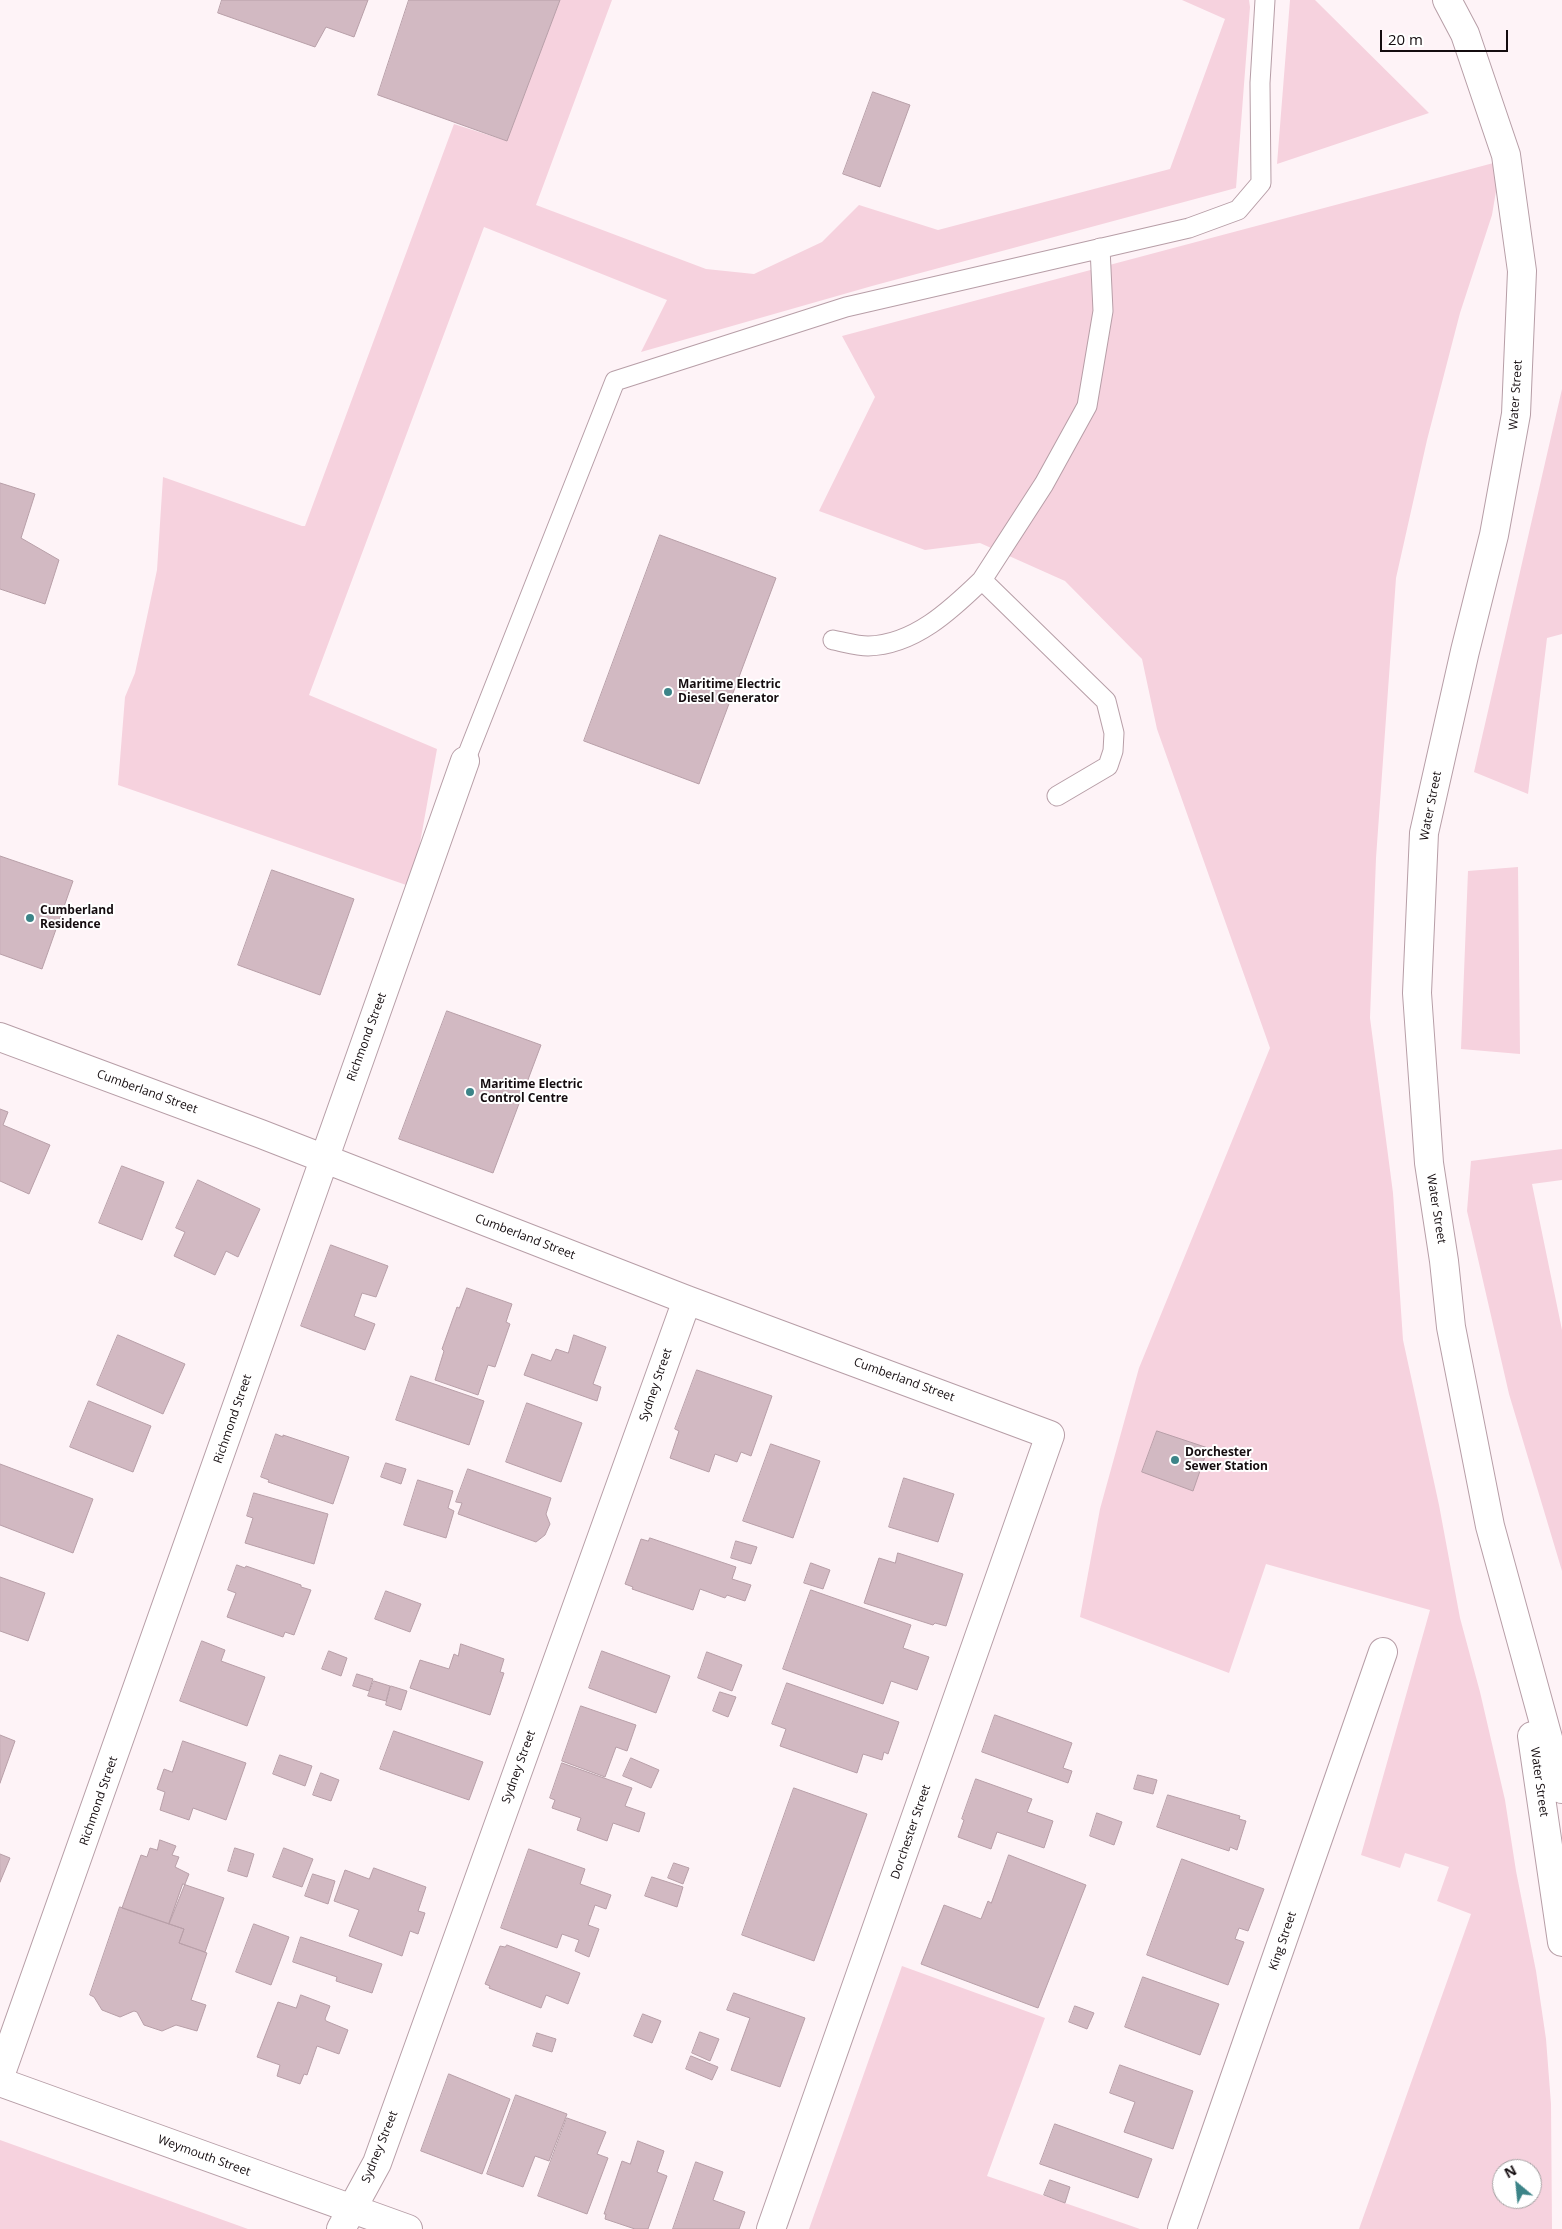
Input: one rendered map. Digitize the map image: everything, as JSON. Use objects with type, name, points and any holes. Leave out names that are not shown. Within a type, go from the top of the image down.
[{"type":"street","name":"Water Street","points":[[1447,0],[1465,34],[1506,155],[1522,271],[1516,414],[1494,535],[1465,650],[1424,833],[1417,993],[1429,1162],[1444,1261],[1451,1327],[1490,1526],[1562,1789]]},
{"type":"street","name":"Richmond Street","points":[[0,2076],[466,761]]},
{"type":"street","name":"Cumberland Street","points":[[0,1037],[324,1159],[687,1300],[1050,1435]]},
{"type":"street","name":"Sydney Street","points":[[347,2219],[377,2163],[687,1300]]},
{"type":"street","name":"Dorchester Street","points":[[771,2229],[1050,1435]]},
{"type":"street","name":"Water Street","points":[[1516,1623],[1562,1942]]},
{"type":"street","name":"King Street","points":[[1182,2229],[1383,1652]]},
{"type":"street","name":"Weymouth Street","points":[[0,2082],[347,2219],[408,2229]]},
{"type":"lane","points":[[466,761],[615,381],[846,307],[1189,228],[1238,210],[1261,183],[1260,83],[1265,0]]},
{"type":"lane","points":[[833,640],[867,646],[897,641],[928,626],[959,602],[982,580],[1044,484],[1086,406],[1103,311],[1100,248]]},
{"type":"lane","points":[[982,580],[1106,702],[1114,733],[1113,752],[1108,766],[1056,796]]},
{"type":"shaded area","points":[[560,0],[612,0],[536,205],[706,269],[754,274],[822,242],[859,205],[938,230],[1170,169],[1225,19],[1182,0],[1249,0],[1236,188],[872,286],[641,352],[667,300],[484,227],[309,695],[437,749],[412,887],[118,785],[125,697],[135,673],[157,570],[163,477],[305,526],[454,124],[507,141]]},
{"type":"shaded area","points":[[1290,0],[1315,0],[1429,113],[1277,164]]},
{"type":"shaded area","points":[[1501,161],[1492,215],[1460,313],[1427,440],[1396,578],[1376,858],[1370,1018],[1393,1193],[1403,1340],[1439,1505],[1460,1618],[1480,1692],[1505,1800],[1516,1871],[1536,1971],[1546,2039],[1551,2104],[1552,2229],[1359,2229],[1471,1914],[1437,1901],[1449,1867],[1405,1853],[1400,1868],[1361,1855],[1430,1610],[1266,1564],[1229,1673],[1080,1617],[1100,1509],[1139,1368],[1270,1048],[1157,729],[1142,659],[1065,581],[980,543],[925,550],[819,511],[875,397],[842,336]]},
{"type":"shaded area","points":[[1562,389],[1562,634],[1547,638],[1528,794],[1474,772]]},
{"type":"shaded area","points":[[1518,867],[1520,1054],[1461,1049],[1468,871]]},
{"type":"shaded area","points":[[1562,1149],[1562,1180],[1532,1184],[1562,1330],[1562,1571],[1509,1394],[1467,1211],[1471,1161]]},
{"type":"shaded area","points":[[902,1966],[1045,2018],[987,2176],[1140,2229],[809,2229]]},
{"type":"shaded area","points":[[0,2140],[248,2229],[0,2229]]},
{"type":"building","points":[[222,0],[368,0],[354,37],[326,27],[315,47],[218,13]]},
{"type":"building","points":[[409,0],[560,0],[507,141],[378,95]]},
{"type":"building","points":[[873,92],[910,105],[880,187],[843,174]]},
{"type":"building","points":[[0,483],[35,494],[21,538],[59,560],[45,604],[0,589]]},
{"type":"building","name":"Maritime Electric Diesel Generator","points":[[660,535],[776,578],[699,784],[584,741]]},
{"type":"building","name":"Cumberland Residence","points":[[0,856],[73,881],[42,969],[0,954]]},
{"type":"building","points":[[272,870],[354,899],[320,995],[238,965]]},
{"type":"building","name":"Maritime Electric Control Centre","points":[[447,1011],[541,1045],[493,1173],[399,1139]]},
{"type":"building","points":[[0,1109],[8,1112],[3,1125],[50,1145],[29,1194],[0,1181]]},
{"type":"building","points":[[122,1166],[164,1182],[142,1240],[99,1223]]},
{"type":"building","points":[[198,1180],[260,1209],[238,1257],[226,1251],[215,1275],[174,1256],[185,1232],[176,1228]]},
{"type":"building","points":[[331,1245],[388,1266],[376,1297],[362,1293],[354,1316],[375,1324],[365,1350],[301,1326]]},
{"type":"building","points":[[467,1288],[512,1304],[506,1322],[510,1324],[495,1367],[488,1365],[478,1395],[435,1380],[444,1351],[442,1349],[457,1307],[459,1308]]},
{"type":"building","points":[[118,1335],[185,1364],[163,1414],[97,1385]]},
{"type":"building","points":[[574,1335],[606,1347],[593,1384],[601,1387],[597,1401],[524,1375],[532,1354],[551,1361],[556,1349],[568,1353]]},
{"type":"building","points":[[697,1370],[772,1396],[751,1456],[741,1452],[737,1462],[715,1454],[709,1472],[670,1458],[679,1431],[675,1429]]},
{"type":"building","points":[[411,1376],[484,1401],[469,1445],[396,1420]]},
{"type":"building","points":[[89,1401],[151,1426],[133,1472],[70,1447]]},
{"type":"building","points":[[527,1403],[582,1423],[561,1482],[506,1462]]},
{"type":"building","name":"Dorchester Sewer Station","points":[[1157,1431],[1208,1448],[1193,1491],[1142,1472]]},
{"type":"building","points":[[276,1434],[349,1457],[333,1504],[268,1482],[269,1480],[261,1477]]},
{"type":"building","points":[[771,1444],[820,1461],[793,1538],[743,1521]]},
{"type":"building","points":[[386,1463],[406,1469],[401,1484],[381,1477]]},
{"type":"building","points":[[0,1464],[93,1499],[73,1553],[0,1525]]},
{"type":"building","points":[[468,1469],[551,1498],[546,1514],[550,1524],[545,1535],[536,1542],[458,1514],[462,1503],[456,1502]]},
{"type":"building","points":[[904,1478],[954,1494],[938,1542],[889,1527]]},
{"type":"building","points":[[418,1480],[453,1491],[448,1508],[454,1511],[446,1538],[404,1525]]},
{"type":"building","points":[[254,1493],[328,1514],[314,1564],[245,1543],[253,1518],[247,1516]]},
{"type":"building","points":[[650,1538],[736,1567],[732,1579],[751,1585],[745,1601],[727,1595],[725,1598],[700,1589],[693,1610],[632,1589],[633,1587],[625,1584],[641,1539],[648,1541]]},
{"type":"building","points":[[736,1541],[757,1547],[751,1564],[731,1558]]},
{"type":"building","points":[[898,1553],[963,1574],[946,1626],[935,1623],[933,1625],[864,1603],[879,1558],[895,1563]]},
{"type":"building","points":[[811,1563],[830,1570],[823,1589],[804,1583]]},
{"type":"building","points":[[237,1565],[245,1568],[246,1566],[311,1590],[294,1635],[285,1632],[283,1637],[227,1617],[236,1593],[228,1590]]},
{"type":"building","points":[[0,1577],[45,1593],[28,1641],[0,1631]]},
{"type":"building","points":[[811,1590],[911,1625],[903,1648],[929,1657],[917,1690],[891,1681],[883,1704],[783,1669]]},
{"type":"building","points":[[386,1591],[421,1604],[410,1632],[375,1619]]},
{"type":"building","points":[[202,1641],[225,1650],[221,1661],[265,1677],[247,1726],[180,1701]]},
{"type":"building","points":[[461,1644],[504,1659],[500,1672],[504,1673],[490,1715],[410,1688],[420,1660],[449,1669],[454,1654],[458,1656]]},
{"type":"building","points":[[329,1651],[347,1658],[341,1676],[322,1669]]},
{"type":"building","points":[[602,1651],[670,1676],[656,1713],[589,1688]]},
{"type":"building","points":[[707,1652],[742,1665],[732,1691],[698,1678]]},
{"type":"building","points":[[357,1674],[373,1679],[369,1691],[353,1686]]},
{"type":"building","points":[[374,1681],[390,1686],[386,1701],[368,1696]]},
{"type":"building","points":[[787,1683],[899,1722],[888,1754],[884,1752],[882,1760],[863,1754],[857,1773],[780,1746],[786,1729],[772,1724]]},
{"type":"building","points":[[391,1686],[407,1691],[401,1710],[386,1705]]},
{"type":"building","points":[[720,1692],[736,1697],[728,1717],[713,1711]]},
{"type":"building","points":[[581,1706],[636,1725],[627,1751],[616,1747],[605,1777],[562,1761]]},
{"type":"building","points":[[995,1715],[1072,1743],[1063,1768],[1072,1771],[1068,1783],[982,1752]]},
{"type":"building","points":[[394,1731],[483,1762],[469,1800],[380,1769]]},
{"type":"building","points":[[0,1735],[15,1741],[0,1783]]},
{"type":"building","points":[[183,1741],[246,1763],[226,1820],[193,1808],[189,1820],[160,1810],[165,1792],[157,1789],[164,1769],[172,1772]]},
{"type":"building","points":[[280,1755],[312,1766],[305,1786],[273,1774]]},
{"type":"building","points":[[631,1758],[659,1770],[651,1788],[623,1776]]},
{"type":"building","points":[[562,1763],[632,1788],[625,1806],[645,1813],[639,1832],[613,1823],[607,1841],[577,1830],[581,1818],[552,1808],[555,1800],[550,1798]]},
{"type":"building","points":[[321,1773],[339,1780],[331,1801],[313,1795]]},
{"type":"building","points":[[1138,1775],[1157,1780],[1153,1794],[1134,1789]]},
{"type":"building","points":[[976,1779],[1032,1799],[1027,1812],[1053,1821],[1044,1848],[997,1832],[991,1849],[958,1837],[964,1820],[962,1819]]},
{"type":"building","points":[[794,1788],[867,1814],[814,1961],[742,1935]]},
{"type":"building","points":[[1168,1795],[1240,1816],[1239,1819],[1246,1821],[1237,1850],[1230,1847],[1229,1851],[1157,1827]]},
{"type":"building","points":[[1097,1813],[1122,1822],[1114,1845],[1090,1836]]},
{"type":"building","points":[[160,1840],[176,1846],[172,1855],[179,1857],[175,1867],[189,1874],[169,1924],[122,1908],[141,1855],[147,1857],[150,1848],[157,1850]]},
{"type":"building","points":[[235,1848],[254,1854],[247,1877],[228,1871]]},
{"type":"building","points":[[284,1848],[313,1859],[302,1887],[273,1877]]},
{"type":"building","points":[[529,1849],[585,1869],[580,1884],[611,1895],[606,1909],[595,1905],[588,1925],[599,1929],[589,1957],[575,1951],[579,1940],[562,1934],[557,1948],[501,1928]]},
{"type":"building","points":[[0,1854],[10,1858],[0,1882]]},
{"type":"building","points":[[1009,1855],[1086,1885],[1038,2008],[921,1964],[944,1905],[981,1919],[988,1901],[991,1903]]},
{"type":"building","points":[[1182,1859],[1264,1889],[1248,1931],[1239,1928],[1235,1939],[1244,1942],[1228,1985],[1147,1955]]},
{"type":"building","points":[[674,1863],[689,1868],[683,1884],[668,1878]]},
{"type":"building","points":[[374,1868],[426,1887],[418,1911],[425,1913],[418,1934],[410,1931],[402,1956],[349,1936],[359,1910],[334,1901],[345,1870],[369,1879]]},
{"type":"building","points":[[313,1874],[335,1881],[328,1904],[305,1896]]},
{"type":"building","points":[[652,1877],[683,1887],[677,1907],[645,1896]]},
{"type":"building","points":[[183,1884],[224,1898],[205,1952],[179,1943],[184,1929],[169,1924]]},
{"type":"building","points":[[120,1907],[184,1929],[179,1943],[207,1953],[191,2000],[206,2005],[197,2031],[176,2025],[162,2031],[144,2025],[137,2012],[134,2011],[120,2017],[102,2010],[94,1997],[90,1995]]},
{"type":"building","points":[[254,1924],[289,1937],[271,1985],[236,1972]]},
{"type":"building","points":[[301,1937],[382,1964],[372,1993],[336,1981],[337,1977],[293,1962]]},
{"type":"building","points":[[507,1945],[580,1973],[568,2004],[546,1995],[541,2008],[489,1988],[490,1986],[485,1984],[500,1946],[505,1947]]},
{"type":"building","points":[[1143,1977],[1219,2004],[1200,2055],[1125,2027]]},
{"type":"building","points":[[734,1993],[805,2018],[780,2087],[731,2070],[750,2018],[727,2010]]},
{"type":"building","points":[[301,1995],[330,2006],[326,2021],[348,2030],[339,2054],[317,2046],[307,2075],[304,2074],[300,2084],[277,2076],[280,2065],[257,2057],[278,2002],[296,2008]]},
{"type":"building","points":[[1075,2006],[1094,2013],[1087,2029],[1069,2022]]},
{"type":"building","points":[[643,2014],[661,2021],[652,2043],[634,2036]]},
{"type":"building","points":[[700,2032],[719,2039],[710,2061],[692,2053]]},
{"type":"building","points":[[537,2033],[556,2039],[552,2052],[533,2046]]},
{"type":"building","points":[[691,2056],[718,2067],[712,2080],[686,2069]]},
{"type":"building","points":[[1120,2065],[1193,2091],[1173,2149],[1124,2132],[1135,2102],[1110,2093]]},
{"type":"building","points":[[449,2074],[510,2099],[482,2174],[421,2151]]},
{"type":"building","points":[[516,2095],[567,2114],[549,2161],[535,2156],[523,2187],[487,2174]]},
{"type":"building","points":[[567,2118],[606,2132],[597,2154],[608,2158],[587,2214],[538,2196]]},
{"type":"building","points":[[1055,2124],[1152,2159],[1138,2198],[1040,2164]]},
{"type":"building","points":[[638,2141],[664,2151],[657,2172],[667,2176],[648,2229],[635,2229],[605,2219],[606,2214],[604,2214],[622,2161],[630,2164]]},
{"type":"building","points":[[696,2162],[723,2172],[713,2200],[745,2212],[739,2229],[673,2229]]},
{"type":"building","points":[[1050,2180],[1070,2187],[1065,2203],[1044,2195]]},
{"type":"place","name":"Maritime Electric Diesel Generator","points":[[668,692]]},
{"type":"place","name":"Cumberland Residence","points":[[30,918]]},
{"type":"place","name":"Maritime Electric Control Centre","points":[[470,1092]]},
{"type":"place","name":"Dorchester Sewer Station","points":[[1175,1460]]}]
